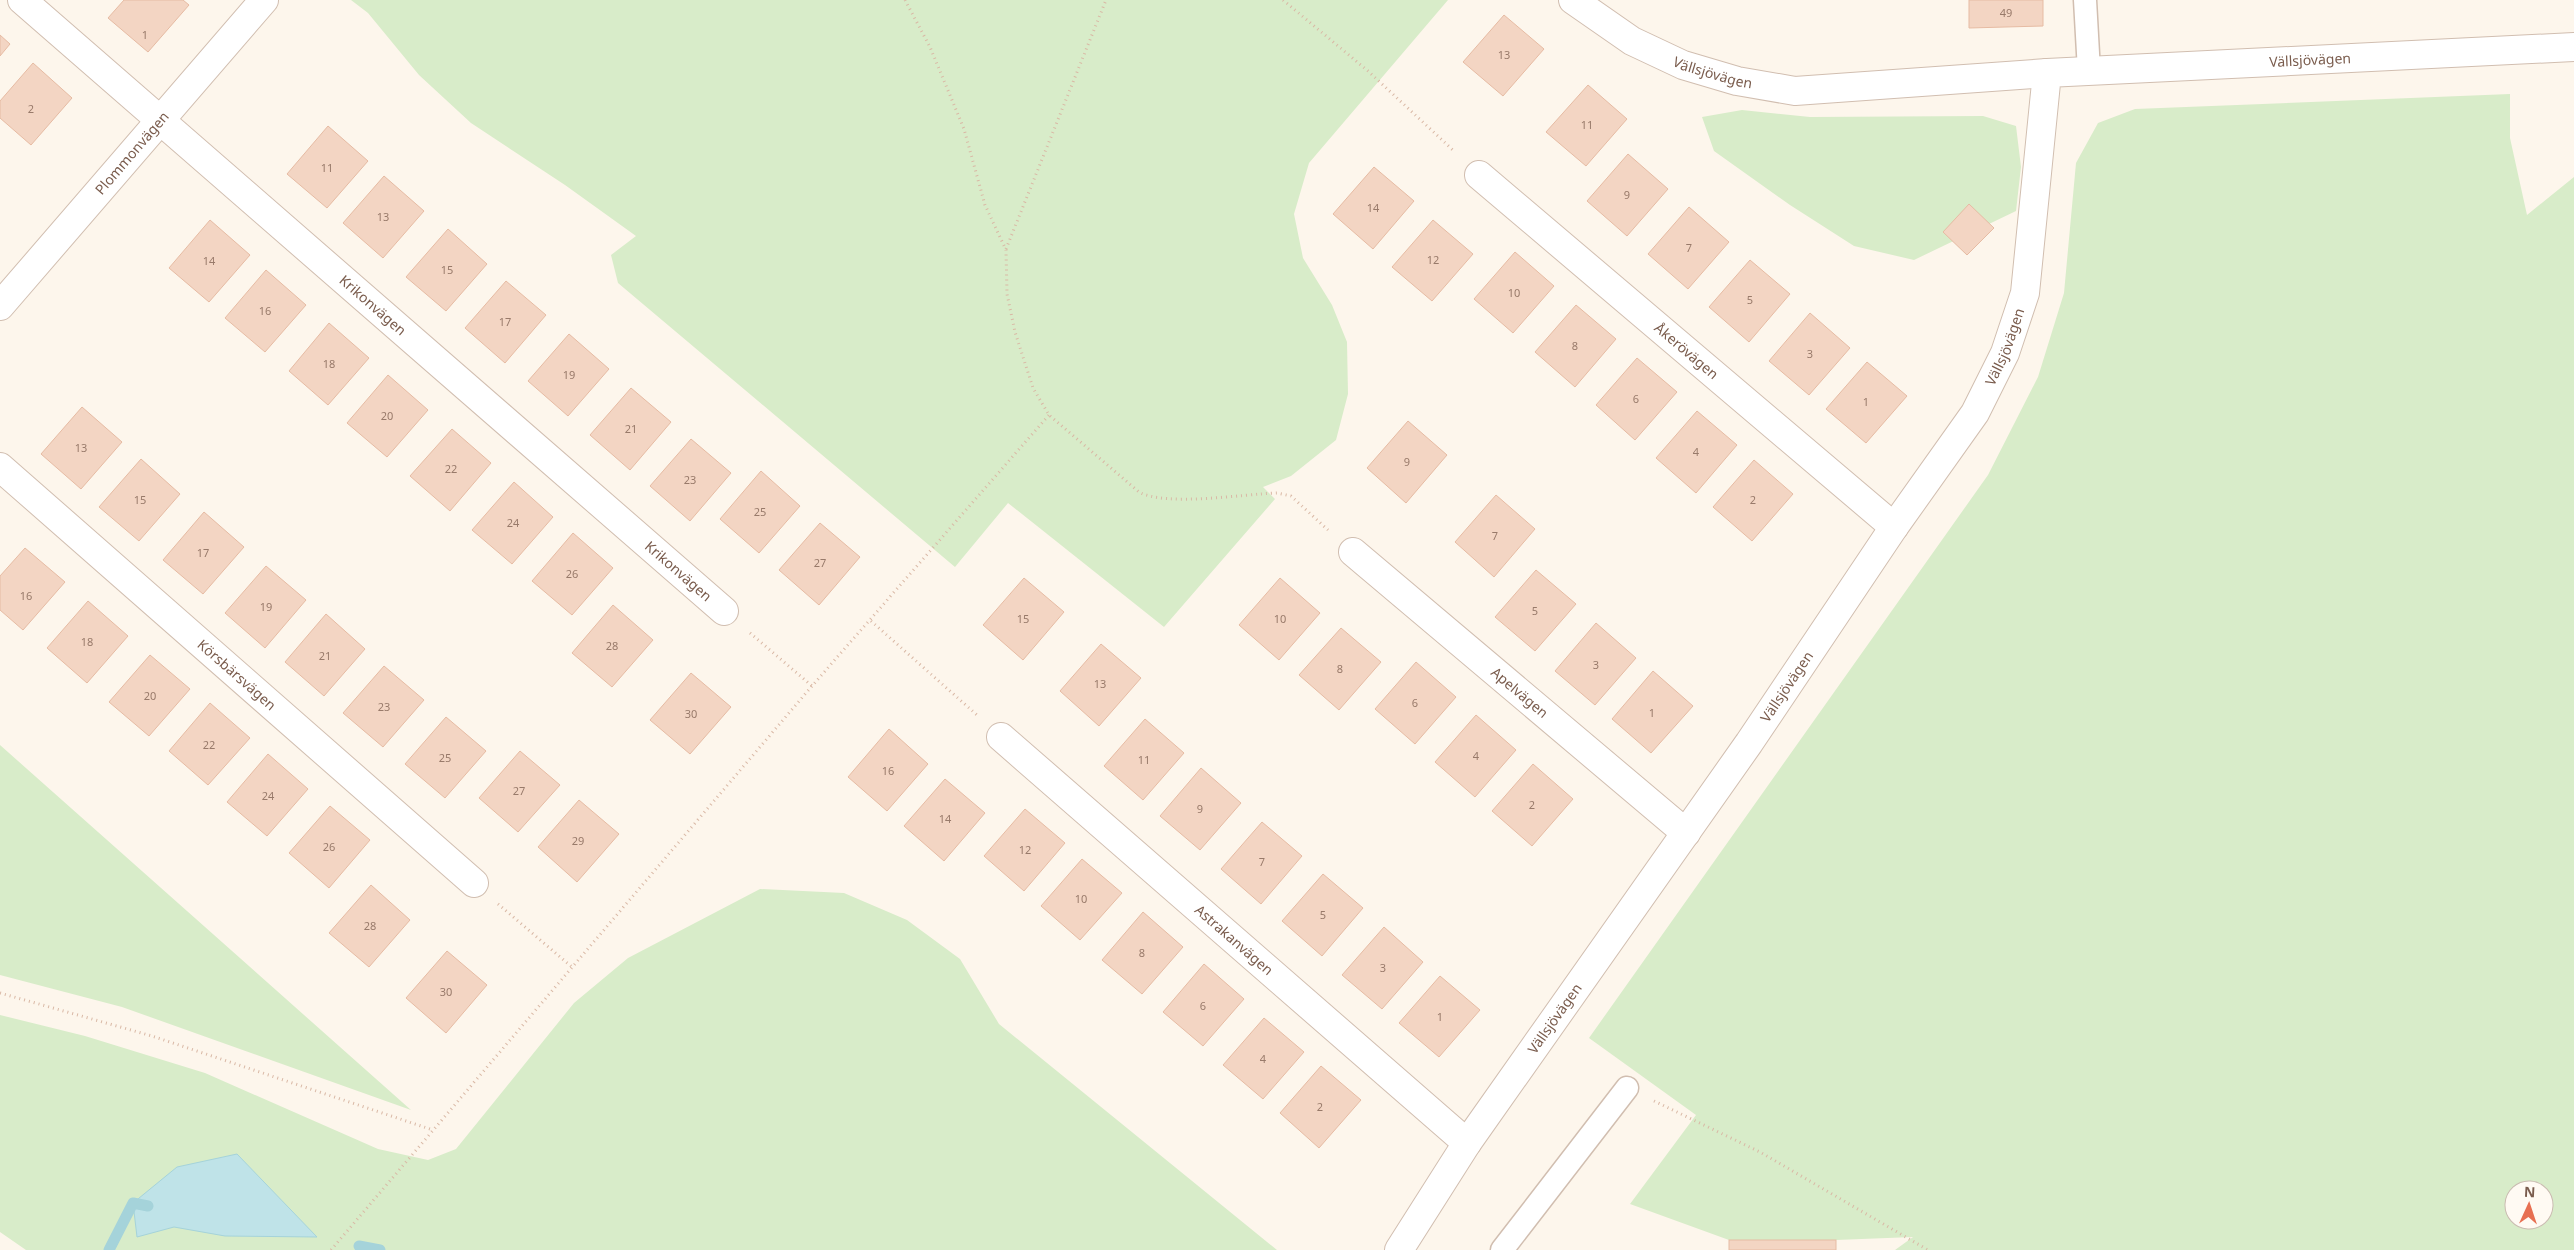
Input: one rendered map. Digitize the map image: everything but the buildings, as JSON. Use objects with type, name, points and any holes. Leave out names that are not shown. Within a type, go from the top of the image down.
[{"type":"street","name":"Krikonvägen","points":[[22,0],[724,611]]},
{"type":"street","name":"Plommonvägen","points":[[0,306],[264,0]]},
{"type":"street","name":"Vällsjövägen","points":[[1573,0],[1632,41],[1683,65],[1737,81],[1795,91],[2048,73],[2574,47]]},
{"type":"street","name":"Vällsjövägen","points":[[1405,1248],[1467,1143],[1686,833],[1894,527],[1975,413],[2005,353],[2025,293],[2048,73]]},
{"type":"street","name":"Åkerövägen","points":[[1479,175],[1894,527]]},
{"type":"street","name":"Körsbärsvägen","points":[[0,467],[474,883]]},
{"type":"street","name":"Apelvägen","points":[[1353,552],[1686,833]]},
{"type":"street","name":"Astrakanvägen","points":[[1001,737],[1467,1143]]},
{"type":"lane","points":[[2085,0],[2089,72]]},
{"type":"lane","points":[[1502,1250],[1627,1088]]},
{"type":"path","points":[[905,0],[930,48],[964,129],[985,205],[1006,250]]},
{"type":"path","points":[[1106,0],[1006,250],[1007,294],[1033,388],[1050,415],[1139,492],[1148,497],[1171,499],[1277,493],[1290,496],[1353,552]]},
{"type":"path","points":[[1283,0],[1390,91],[1441,137],[1479,175]]},
{"type":"path","points":[[331,1250],[812,686],[1050,415]]},
{"type":"path","points":[[724,611],[812,686]]},
{"type":"path","points":[[871,621],[1001,737]]},
{"type":"path","points":[[474,883],[572,967]]},
{"type":"path","points":[[0,993],[152,1036],[433,1130]]},
{"type":"path","points":[[1627,1088],[1760,1152],[1928,1250]]},
{"type":"green space","points":[[351,0],[1448,0],[1309,163],[1294,214],[1303,258],[1332,305],[1347,342],[1348,394],[1336,440],[1291,476],[1263,487],[1275,499],[1164,627],[1008,503],[955,567],[618,283],[611,255],[636,236],[565,185],[471,123],[419,75],[368,13]]},
{"type":"green space","points":[[2510,94],[2510,138],[2527,215],[2574,177],[2574,1250],[1895,1250],[1913,1237],[1836,1240],[1729,1240],[1630,1204],[1696,1115],[1589,1038],[1988,475],[2038,377],[2064,293],[2076,163],[2098,123],[2135,109]]},
{"type":"green space","points":[[1742,110],[1810,117],[1983,116],[2016,126],[2021,167],[2016,211],[1914,260],[1854,246],[1790,205],[1714,151],[1702,117]]},
{"type":"green space","points":[[0,745],[411,1110],[122,1007],[0,975]]},
{"type":"green space","points":[[760,889],[844,893],[907,920],[960,959],[999,1024],[1277,1250],[26,1250],[0,1232],[0,1015],[85,1036],[205,1073],[378,1149],[428,1160],[456,1149],[574,1003],[628,958]]},
{"type":"water","points":[[237,1154],[317,1237],[225,1236],[174,1227],[137,1237],[133,1203],[177,1167]]},
{"type":"waterway","points":[[109,1250],[133,1203],[148,1206]]},
{"type":"waterway","points":[[359,1246],[380,1250]]}]
